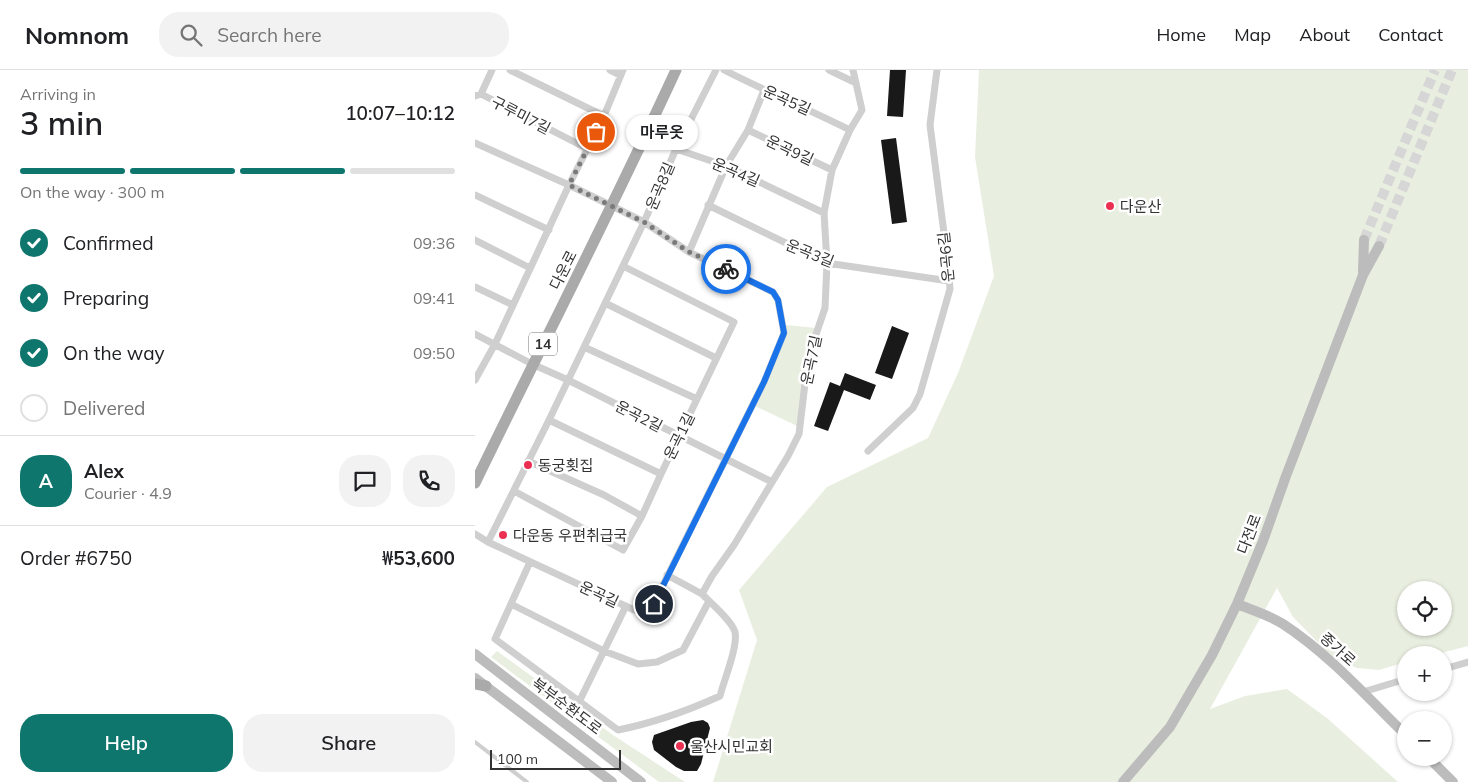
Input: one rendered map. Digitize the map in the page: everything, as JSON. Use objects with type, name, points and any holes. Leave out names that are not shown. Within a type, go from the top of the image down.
[{"type":"main road","name":"다운로","points":[[475,483],[612,206],[676,70]]},
{"type":"main road","name":"다전로","points":[[1363,275],[1364,240]]},
{"type":"main road","name":"다전로","points":[[1123,782],[1170,727],[1212,655],[1237,604],[1263,541],[1363,275],[1379,246]]},
{"type":"main road","name":"종가로","points":[[1237,604],[1281,623],[1323,655],[1397,725]]},
{"type":"main road","name":"북부순환도로","points":[[475,654],[641,782]]},
{"type":"main road","points":[[475,678],[480,685],[612,782]]},
{"type":"main road","points":[[1437,766],[1453,782]]},
{"type":"street","points":[[478,95],[492,70]]},
{"type":"street","points":[[510,70],[604,116]]},
{"type":"street","points":[[475,380],[495,344],[569,185],[589,149],[604,116],[622,73],[610,70]]},
{"type":"street","name":"운곡8길","points":[[488,542],[623,266],[699,100],[716,70]]},
{"type":"street","name":"운곡5길","points":[[724,70],[764,90],[808,108],[849,130]]},
{"type":"street","points":[[829,70],[856,83]]},
{"type":"street","name":"운곡7길","points":[[702,594],[788,456],[799,434],[806,375],[812,346],[825,308],[827,263],[824,214],[832,170],[849,130],[862,110],[853,70]]},
{"type":"street","name":"운곡6길","points":[[868,451],[913,408],[920,394],[950,289],[930,125],[937,70]]},
{"type":"street","name":"운곡9길","points":[[689,252],[726,166],[747,130],[764,90]]},
{"type":"street","name":"구루미7길","points":[[478,95],[589,149]]},
{"type":"street","name":"운곡9길","points":[[747,130],[832,170]]},
{"type":"street","name":"운곡4길","points":[[647,133],[676,149],[726,166],[824,214]]},
{"type":"street","name":"운곡길","points":[[475,143],[612,206],[644,222],[689,252],[773,292],[778,300],[784,333],[764,382],[654,604],[645,610],[634,610],[488,542],[475,534]]},
{"type":"street","points":[[475,195],[549,230]]},
{"type":"street","name":"운곡3길","points":[[708,205],[827,263],[949,281]]},
{"type":"street","points":[[475,240],[530,268]]},
{"type":"street","name":"운곡1길","points":[[514,491],[623,550],[642,516],[735,322],[623,266]]},
{"type":"street","points":[[475,287],[513,305]]},
{"type":"street","points":[[605,303],[717,358]]},
{"type":"street","name":"운곡2길","points":[[475,334],[772,482]]},
{"type":"street","points":[[583,347],[697,399]]},
{"type":"street","points":[[549,420],[661,474]]},
{"type":"street","points":[[528,461],[604,495],[642,516]]},
{"type":"street","points":[[530,562],[495,639],[618,730],[643,725],[694,708],[719,696],[733,653],[735,631],[723,614],[702,594],[667,575]]},
{"type":"street","points":[[511,604],[604,652],[638,664],[657,662],[683,650],[709,601]]},
{"type":"street","points":[[579,702],[626,606]]},
{"type":"street","points":[[1452,667],[1468,662]]},
{"type":"street","points":[[1363,692],[1397,682]]},
{"type":"lane","points":[[475,742],[527,782]]},
{"type":"green space","points":[[979,70],[1468,70],[1468,646],[1452,650],[1452,646],[1397,646],[1397,665],[1379,670],[1357,668],[1334,659],[1293,617],[1277,588],[1210,709],[1245,696],[1287,689],[1327,718],[1398,782],[713,782],[757,640],[739,590],[827,487],[928,438],[958,373],[994,276],[975,157]]},
{"type":"green space","points":[[786,325],[816,328],[797,426],[755,406],[785,339]]},
{"type":"green space","points":[[497,651],[613,735],[685,782],[659,782],[491,657]]},
{"type":"building","points":[[890,70],[906,70],[903,117],[887,116]]},
{"type":"building","points":[[896,138],[907,222],[892,224],[881,140]]},
{"type":"building","points":[[892,326],[909,333],[892,379],[875,373]]},
{"type":"building","points":[[845,373],[876,385],[870,400],[844,390],[828,431],[814,426],[830,382],[840,386]]},
{"type":"building","name":"울산시민교회","points":[[703,720],[708,723],[710,728],[701,764],[697,771],[684,771],[654,750],[652,742],[654,735],[691,722]]},
{"type":"tunnel","points":[[1364,240],[1435,70]]},
{"type":"tunnel","points":[[1379,246],[1452,70]]},
{"type":"way so far","points":[[596,132],[569,185],[644,222],[689,252],[726,269]]},
{"type":"place","name":"마루옷","points":[[596,132]]},
{"type":"place","name":"다운산","points":[[1110,206]]},
{"type":"place","name":"동궁횟집","points":[[528,465]]},
{"type":"place","name":"다운동 우편취급국","points":[[503,535]]},
{"type":"place","name":"울산시민교회","points":[[680,746]]},
{"type":"route","points":[[654,604],[764,382],[784,333],[778,300],[773,292],[726,269]]}]
